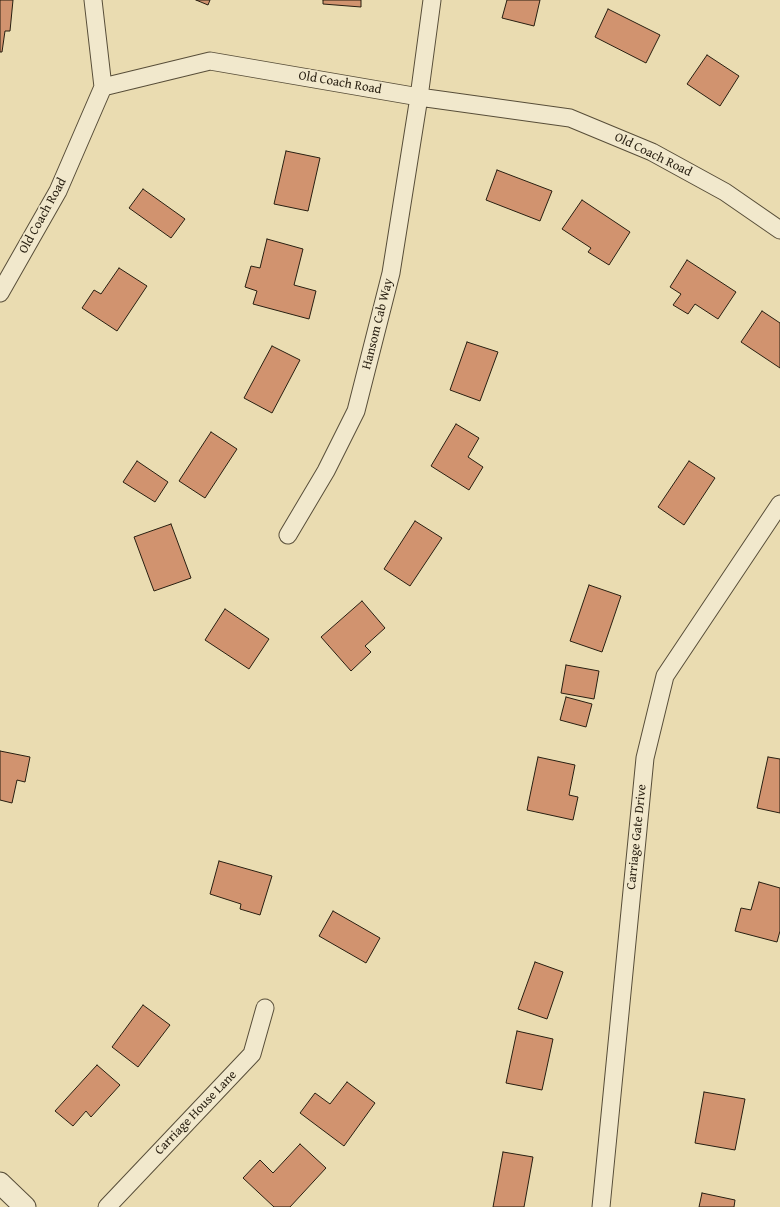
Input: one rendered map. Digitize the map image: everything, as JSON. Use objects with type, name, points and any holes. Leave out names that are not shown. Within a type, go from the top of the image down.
[{"type":"street","points":[[93,0],[103,87]]},
{"type":"street","name":"Hansom Cab Way","points":[[288,535],[326,471],[356,411],[391,273],[419,97],[432,0]]},
{"type":"street","name":"Old Coach Road","points":[[0,293],[58,191],[103,87],[210,61],[419,97],[570,118],[652,152],[725,192],[780,230]]},
{"type":"street","name":"Carriage Gate Drive","points":[[601,1207],[645,758],[665,676],[779,508]]},
{"type":"street","name":"Carriage House Lane","points":[[107,1207],[252,1054],[265,1008]]},
{"type":"street","points":[[0,1183],[24,1207]]},
{"type":"building","points":[[0,0],[13,0],[10,31],[5,31],[2,52],[0,52]]},
{"type":"building","points":[[196,0],[210,0],[208,5]]},
{"type":"building","points":[[323,0],[361,0],[361,7],[323,4]]},
{"type":"building","points":[[507,0],[540,0],[534,26],[502,18]]},
{"type":"building","points":[[608,9],[660,35],[646,63],[595,37]]},
{"type":"building","points":[[707,55],[739,76],[720,106],[687,84]]},
{"type":"building","points":[[286,151],[320,158],[308,211],[274,204]]},
{"type":"building","points":[[497,170],[552,191],[540,221],[486,200]]},
{"type":"building","points":[[143,189],[185,219],[171,238],[129,208]]},
{"type":"building","points":[[582,200],[630,232],[609,265],[588,252],[591,248],[562,229]]},
{"type":"building","points":[[267,239],[303,249],[294,285],[316,291],[309,319],[253,304],[257,291],[245,287],[251,266],[260,268]]},
{"type":"building","points":[[687,260],[736,292],[718,319],[695,304],[688,314],[673,305],[681,294],[670,287]]},
{"type":"building","points":[[119,268],[147,286],[117,331],[82,308],[94,290],[101,294]]},
{"type":"building","points":[[762,311],[780,323],[780,368],[741,342]]},
{"type":"building","points":[[467,342],[498,352],[480,401],[450,390]]},
{"type":"building","points":[[272,346],[300,360],[272,413],[244,398]]},
{"type":"building","points":[[456,424],[479,438],[468,457],[483,467],[469,490],[431,466]]},
{"type":"building","points":[[211,432],[237,449],[205,498],[179,481]]},
{"type":"building","points":[[137,461],[168,482],[155,502],[123,482]]},
{"type":"building","points":[[689,461],[715,478],[684,525],[658,507]]},
{"type":"building","points":[[415,521],[442,538],[410,586],[384,569]]},
{"type":"building","points":[[171,524],[191,578],[154,591],[134,537]]},
{"type":"building","points":[[589,585],[621,596],[602,652],[570,641]]},
{"type":"building","points":[[362,601],[385,628],[365,646],[371,652],[351,671],[321,637]]},
{"type":"building","points":[[225,609],[269,639],[249,669],[205,640]]},
{"type":"building","points":[[566,665],[599,671],[594,699],[561,693]]},
{"type":"building","points":[[566,697],[592,704],[586,727],[560,720]]},
{"type":"building","points":[[0,751],[30,757],[25,782],[17,780],[12,803],[0,800]]},
{"type":"building","points":[[538,757],[575,765],[569,795],[578,797],[573,820],[527,810]]},
{"type":"building","points":[[768,757],[780,759],[780,813],[757,808]]},
{"type":"building","points":[[219,861],[272,876],[260,915],[240,909],[241,904],[210,894]]},
{"type":"building","points":[[759,882],[780,888],[780,931],[777,942],[735,931],[741,908],[751,910]]},
{"type":"building","points":[[333,911],[380,938],[366,963],[319,936]]},
{"type":"building","points":[[535,962],[563,972],[547,1019],[518,1009]]},
{"type":"building","points":[[143,1005],[170,1025],[138,1067],[112,1047]]},
{"type":"building","points":[[517,1031],[553,1039],[542,1090],[506,1083]]},
{"type":"building","points":[[97,1065],[120,1085],[91,1117],[86,1111],[73,1126],[55,1111]]},
{"type":"building","points":[[347,1082],[375,1103],[344,1146],[300,1113],[315,1093],[330,1104]]},
{"type":"building","points":[[704,1092],[745,1099],[735,1150],[695,1143]]},
{"type":"building","points":[[300,1144],[326,1168],[290,1207],[274,1207],[243,1178],[260,1160],[273,1173]]},
{"type":"building","points":[[503,1152],[533,1157],[524,1207],[493,1207]]},
{"type":"building","points":[[702,1193],[735,1200],[734,1207],[699,1207]]}]
